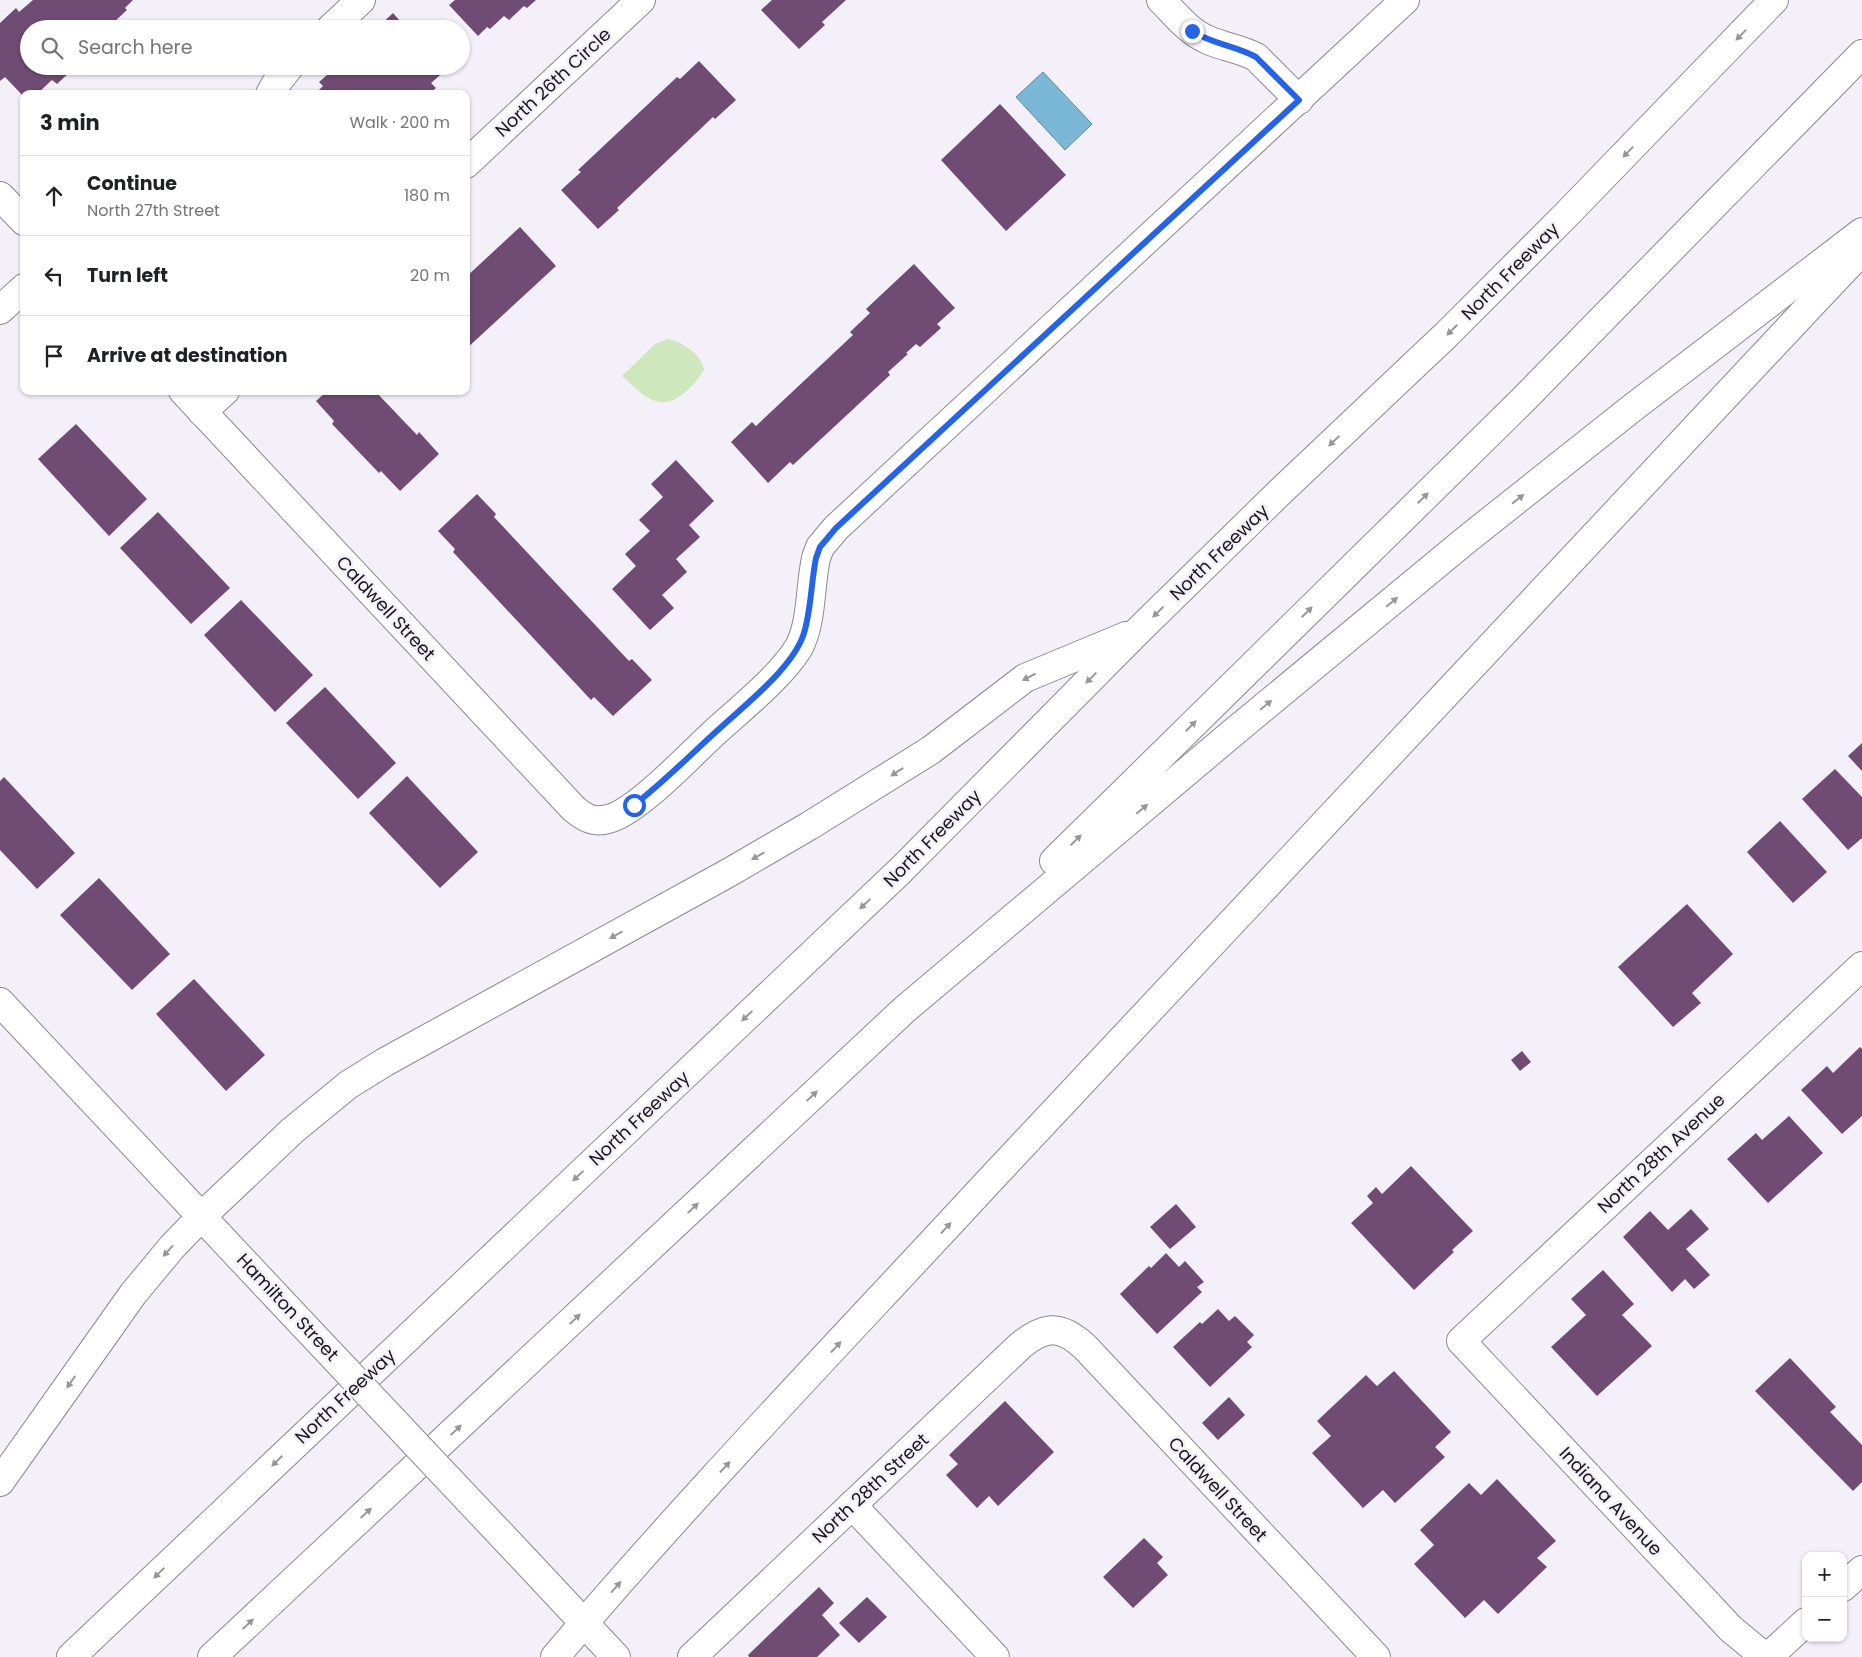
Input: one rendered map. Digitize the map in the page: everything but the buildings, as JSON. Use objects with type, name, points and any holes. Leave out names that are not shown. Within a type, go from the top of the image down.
[{"type":"main road","points":[[340,20],[361,0]]},
{"type":"main road","name":"North 26th Circle","points":[[470,160],[641,0]]},
{"type":"main road","points":[[1161,0],[1188,28],[1202,37],[1256,57],[1299,100],[1406,0]]},
{"type":"main road","name":"North Freeway","points":[[70,1657],[900,870],[1138,631],[1280,492],[1446,335],[1566,215],[1774,0]]},
{"type":"main road","points":[[212,1657],[904,1010],[1522,401],[1862,54]]},
{"type":"main road","points":[[272,90],[283,75]]},
{"type":"main road","name":"Caldwell Street","points":[[187,395],[574,809],[593,821],[610,819],[622,814],[641,800],[760,690],[790,658],[804,635],[816,558],[820,547],[836,528],[1299,100]]},
{"type":"main road","points":[[0,196],[20,215]]},
{"type":"main road","points":[[904,1010],[1227,737],[1466,540],[1631,408],[1862,232]]},
{"type":"main road","points":[[555,1657],[650,1548],[1144,1013],[1862,251]]},
{"type":"main road","points":[[0,310],[20,292]]},
{"type":"main road","points":[[202,412],[221,395]]},
{"type":"main road","points":[[0,1482],[144,1279],[202,1216],[312,1114],[348,1085],[371,1070],[730,872],[809,826],[931,750],[1025,678],[1138,631]]},
{"type":"main road","name":"North 28th Avenue","points":[[1461,1341],[1862,966]]},
{"type":"main road","name":"Hamilton Street","points":[[0,1002],[616,1657]]},
{"type":"main road","name":"Caldwell Street","points":[[1054,1329],[1072,1336],[1085,1347],[1376,1657]]},
{"type":"main road","name":"North 28th Street","points":[[692,1657],[1021,1345],[1037,1334],[1054,1329]]},
{"type":"main road","name":"Indiana Avenue","points":[[1461,1341],[1731,1629],[1766,1657]]},
{"type":"main road","points":[[852,1505],[995,1657]]},
{"type":"main road","points":[[1847,1583],[1862,1570]]},
{"type":"main road","points":[[1766,1657],[1802,1626]]},
{"type":"green space","points":[[668,339],[691,350],[700,359],[704,370],[695,383],[683,394],[674,400],[658,402],[636,389],[622,376],[655,344]]},
{"type":"water","points":[[1043,72],[1092,124],[1065,150],[1016,97]]},
{"type":"route","points":[[634,805],[666,778],[768,683],[790,658],[804,635],[816,558],[820,547],[836,528],[1299,100],[1256,57],[1210,41],[1192,31]]}]
